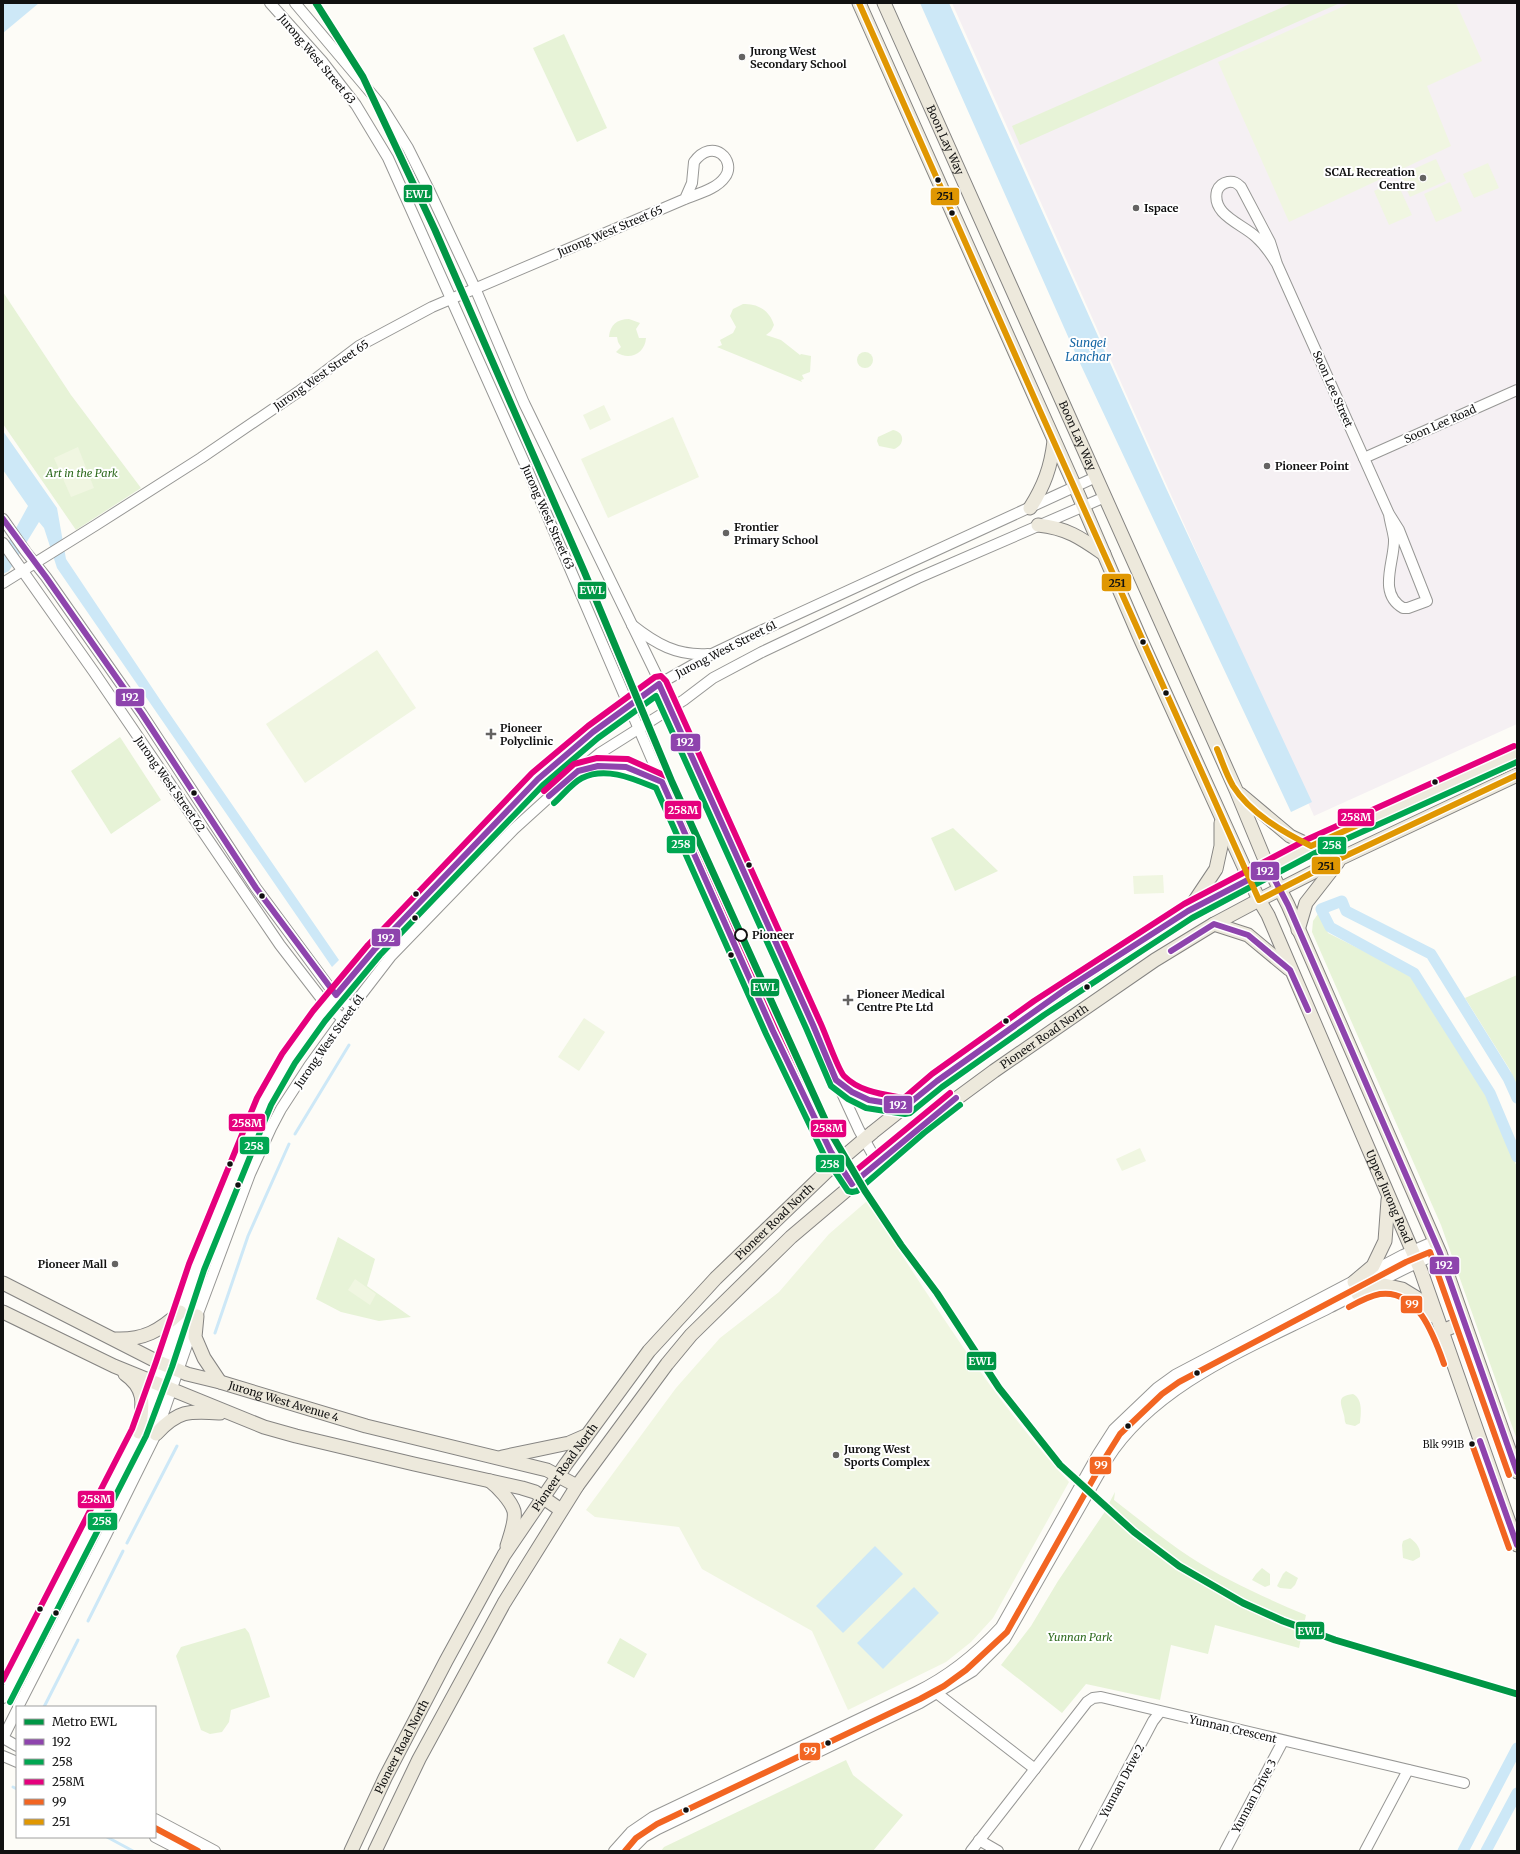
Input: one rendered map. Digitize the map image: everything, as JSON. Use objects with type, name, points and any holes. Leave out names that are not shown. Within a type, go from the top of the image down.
[{"type":"main road","name":"Boon Lay Way","points":[[859,3],[1084,506],[1140,638],[1249,879]]},
{"type":"main road","name":"Boon Lay Way","points":[[884,3],[1236,790],[1269,869]]},
{"type":"main road","points":[[1030,508],[1047,478],[1052,458],[1054,439]]},
{"type":"main road","points":[[1038,525],[1053,526],[1068,531],[1079,536],[1105,555]]},
{"type":"main road","name":"Pioneer Road North","points":[[351,1851],[385,1778],[442,1668],[504,1555],[558,1476],[649,1351],[716,1278],[838,1163],[864,1139],[937,1081],[1044,1004],[1188,911],[1311,846],[1517,753]]},
{"type":"main road","name":"Pioneer Road North","points":[[375,1851],[419,1759],[452,1696],[504,1603],[577,1486],[667,1364],[691,1335],[790,1237],[924,1123],[981,1080],[1155,960],[1214,924],[1280,889],[1339,859],[1517,775]]},
{"type":"main road","points":[[1236,790],[1256,809],[1290,836],[1311,846]]},
{"type":"main road","points":[[1188,911],[1216,869],[1221,846],[1221,817]]},
{"type":"main road","points":[[1298,930],[1306,903],[1339,859]]},
{"type":"main road","points":[[1269,869],[1280,889],[1440,1253],[1517,1472]]},
{"type":"main road","name":"Upper Jurong Road","points":[[1249,879],[1268,916],[1414,1257],[1442,1331],[1517,1545]]},
{"type":"main road","points":[[1214,924],[1248,935],[1290,970]]},
{"type":"main road","points":[[836,1080],[852,1092],[869,1100],[906,1106]]},
{"type":"main road","points":[[1356,1288],[1373,1266],[1385,1241],[1388,1194]]},
{"type":"main road","name":"Jurong West Avenue 4","points":[[3,1283],[164,1365],[178,1370],[366,1426],[547,1470],[577,1486]]},
{"type":"main road","points":[[1356,1288],[1384,1285],[1402,1289],[1420,1300],[1442,1331],[1464,1322]]},
{"type":"main road","points":[[3,1312],[114,1366],[227,1413],[296,1436],[522,1488],[535,1492],[561,1510]]},
{"type":"main road","points":[[114,1339],[140,1338],[168,1324],[180,1312]]},
{"type":"main road","points":[[197,1316],[195,1337],[204,1358],[220,1382]]},
{"type":"main road","points":[[114,1366],[134,1380],[140,1391],[143,1402],[139,1432]]},
{"type":"main road","points":[[156,1434],[165,1424],[176,1416],[191,1411],[227,1413]]},
{"type":"main road","points":[[498,1458],[570,1444],[588,1434]]},
{"type":"main road","points":[[488,1480],[499,1488],[514,1511],[513,1524],[504,1555]]},
{"type":"street","name":"Jurong West Street 63","points":[[270,3],[322,61],[356,105],[388,158],[452,299],[662,782],[773,1031],[831,1152],[852,1184]]},
{"type":"street","name":"Jurong West Street 63","points":[[295,3],[381,105],[414,161],[475,288],[524,403],[630,624],[657,676],[659,684],[815,1030],[836,1080],[864,1139],[877,1162]]},
{"type":"street","name":"Jurong West Street 65","points":[[3,583],[201,458],[298,392],[359,346],[432,307],[475,288],[685,199],[710,188],[724,178],[728,168],[720,152],[713,150],[705,151],[698,156],[694,162],[692,183],[685,199]]},
{"type":"street","name":"Soon Lee Street","points":[[1277,264],[1265,245],[1255,235],[1222,211],[1217,204],[1216,197],[1218,188],[1223,184],[1230,181],[1236,182],[1242,187],[1270,242],[1277,264],[1389,514],[1399,530],[1427,601],[1408,608],[1403,608],[1393,600],[1389,588],[1388,578],[1394,539],[1389,514]]},
{"type":"street","name":"Soon Lee Road","points":[[1364,458],[1517,390]]},
{"type":"street","name":"Jurong West Street 61","points":[[3,1698],[139,1432],[164,1365],[180,1312],[196,1267],[264,1101],[306,1032],[374,950],[538,779],[565,754],[629,704],[659,684],[712,654],[1096,477]]},
{"type":"street","name":"Jurong West Street 61","points":[[19,1706],[156,1434],[197,1316],[250,1174],[271,1128],[281,1109],[309,1066],[391,956],[514,829],[578,771],[600,753],[684,700],[713,678],[762,652],[918,578],[1105,497]]},
{"type":"street","name":"Jurong West Street 62","points":[[3,519],[46,577],[142,714],[256,888],[336,995],[351,1008]]},
{"type":"street","name":"Jurong West Street 62","points":[[3,543],[94,672],[280,944],[328,1006],[343,1019]]},
{"type":"street","points":[[630,624],[655,641],[676,652],[697,655],[712,654]]},
{"type":"street","points":[[578,771],[598,766],[626,767],[662,782]]},
{"type":"street","points":[[630,1851],[640,1841],[658,1829],[938,1694],[973,1671],[990,1656],[1005,1639],[1086,1495],[1119,1441],[1175,1390],[1231,1357],[1414,1257],[1434,1241]]},
{"type":"street","points":[[1414,1257],[1440,1253]]},
{"type":"street","points":[[614,1851],[631,1832],[653,1817],[929,1686],[968,1659],[1001,1627],[1098,1454],[1114,1429],[1124,1419],[1157,1388],[1175,1375],[1356,1288]]},
{"type":"street","points":[[929,1686],[1035,1769]]},
{"type":"street","name":"Yunnan Crescent","points":[[971,1851],[1087,1702],[1093,1698],[1101,1697],[1464,1783]]},
{"type":"street","points":[[16,1712],[3,1738],[16,1745]]},
{"type":"street","name":"Yunnan Drive 2","points":[[1084,1851],[1153,1721],[1160,1712]]},
{"type":"street","name":"Yunnan Drive 3","points":[[1225,1851],[1283,1741]]},
{"type":"street","points":[[3,1756],[16,1762]]},
{"type":"street","points":[[1365,1851],[1408,1770]]},
{"type":"street","points":[[156,1819],[215,1851]]},
{"type":"street","points":[[156,1838],[182,1851]]},
{"type":"street","points":[[979,1840],[998,1851]]},
{"type":"shaded area","points":[[952,3],[1517,3],[1517,724],[1314,816]]},
{"type":"green space","points":[[1292,3],[1340,3],[1020,145],[1012,126]]},
{"type":"green space","points":[[1351,3],[1456,3],[1482,61],[1427,86],[1451,146],[1289,222],[1218,62]]},
{"type":"green space","points":[[564,34],[607,128],[577,142],[533,48]]},
{"type":"green space","name":"SCAL Recreation Centre","points":[[1436,159],[1446,181],[1410,197],[1400,175]]},
{"type":"green space","points":[[1488,163],[1499,188],[1474,198],[1463,174]]},
{"type":"green space","points":[[1396,180],[1412,215],[1389,225],[1374,191]]},
{"type":"green space","points":[[1450,182],[1462,211],[1436,222],[1424,194]]},
{"type":"green space","name":"Art in the Park","points":[[3,292],[71,395],[141,488],[76,530],[3,424]]},
{"type":"green space","points":[[743,304],[754,305],[763,309],[770,316],[774,325],[771,331],[766,335],[781,340],[800,355],[811,356],[810,372],[802,375],[804,379],[801,380],[802,382],[717,347],[722,345],[720,340],[733,333],[736,327],[730,316],[733,309]]},
{"type":"green space","points":[[629,319],[640,323],[636,329],[639,338],[646,338],[643,348],[639,352],[631,356],[626,356],[616,352],[621,347],[617,337],[609,337],[611,329],[615,324],[621,320]]},
{"type":"green space","points":[[862,352],[868,352],[873,357],[871,366],[868,368],[862,368],[857,363],[857,357]]},
{"type":"green space","points":[[604,405],[611,420],[590,430],[583,415]]},
{"type":"green space","points":[[673,417],[699,477],[608,518],[581,459]]},
{"type":"green space","points":[[893,430],[900,433],[902,442],[900,445],[894,449],[879,446],[877,441],[878,437]]},
{"type":"green space","points":[[78,447],[94,488],[71,497],[54,458]]},
{"type":"green space","points":[[377,650],[416,708],[305,783],[266,724]]},
{"type":"green space","points":[[120,737],[161,800],[111,834],[71,771]]},
{"type":"green space","points":[[953,828],[998,871],[955,891],[931,838]]},
{"type":"green space","points":[[1163,875],[1164,893],[1134,894],[1133,876]]},
{"type":"green space","points":[[1320,911],[1328,933],[1411,975],[1488,1099],[1517,1167],[1517,1440],[1441,1225],[1312,932],[1313,921]]},
{"type":"green space","points":[[1517,975],[1517,1086],[1510,1070],[1465,998]]},
{"type":"green space","points":[[584,1018],[605,1032],[579,1071],[558,1057]]},
{"type":"green space","points":[[1140,1148],[1146,1161],[1122,1171],[1116,1159]]},
{"type":"green space","name":"Jurong West Sports Complex","points":[[867,1201],[962,1346],[987,1381],[1013,1416],[1069,1482],[993,1618],[971,1642],[946,1662],[848,1710],[812,1631],[702,1569],[679,1527],[595,1517],[586,1510],[676,1388],[720,1338],[779,1292],[829,1234]]},
{"type":"green space","points":[[338,1237],[375,1259],[367,1286],[411,1317],[379,1321],[341,1312],[316,1299]]},
{"type":"green space","points":[[355,1279],[376,1294],[370,1305],[348,1290]]},
{"type":"green space","points":[[1353,1394],[1358,1399],[1361,1407],[1360,1423],[1355,1426],[1346,1424],[1341,1404],[1344,1396]]},
{"type":"green space","name":"Yunnan Park","points":[[1115,1492],[1114,1500],[1161,1537],[1190,1557],[1261,1596],[1306,1615],[1299,1648],[1215,1625],[1208,1654],[1171,1645],[1160,1700],[1086,1684],[1062,1713],[1001,1665],[1031,1626],[1058,1581],[1104,1513]]},
{"type":"green space","points":[[1410,1538],[1417,1544],[1420,1551],[1420,1557],[1413,1561],[1403,1558],[1403,1541]]},
{"type":"green space","points":[[1262,1568],[1270,1574],[1270,1585],[1265,1587],[1252,1580]]},
{"type":"green space","points":[[1286,1571],[1298,1578],[1295,1585],[1291,1589],[1280,1588],[1277,1586]]},
{"type":"green space","points":[[245,1628],[249,1633],[270,1697],[231,1710],[229,1722],[222,1732],[210,1734],[201,1730],[176,1656],[181,1647]]},
{"type":"green space","points":[[620,1638],[647,1654],[634,1678],[607,1663]]},
{"type":"green space","points":[[846,1760],[853,1775],[903,1815],[873,1851],[661,1851],[664,1847]]},
{"type":"water","points":[[3,3],[39,3],[3,33]]},
{"type":"water","name":"Sungei Lanchar","points":[[920,3],[949,3],[1166,488],[1312,802],[1291,812],[1078,359]]},
{"type":"water","points":[[3,431],[57,508],[66,559],[167,710],[339,960],[332,967],[57,568],[44,528],[39,522],[9,571],[3,574],[3,552],[28,506],[3,470]]},
{"type":"water","points":[[875,1546],[903,1574],[843,1633],[816,1606]]},
{"type":"water","points":[[914,1587],[939,1613],[883,1669],[857,1643]]},
{"type":"waterway","points":[[1517,1098],[1508,1078],[1431,954],[1346,911],[1342,901],[1321,909],[1330,927],[1414,973],[1490,1093],[1517,1157]]},
{"type":"waterway","points":[[295,1134],[349,1045]]},
{"type":"waterway","points":[[215,1333],[248,1236],[289,1144]]},
{"type":"waterway","points":[[127,1543],[177,1446]]},
{"type":"waterway","points":[[88,1621],[123,1551]]},
{"type":"waterway","points":[[45,1706],[78,1640]]},
{"type":"waterway","points":[[1463,1851],[1517,1748]]},
{"type":"waterway","points":[[1486,1851],[1517,1793]]},
{"type":"waterway","points":[[109,1838],[133,1851]]},
{"type":"metro line","name":"EWL","points":[[316,3],[363,77],[435,230],[584,571],[672,782],[832,1135],[865,1191],[901,1245],[937,1293],[999,1388],[1060,1465],[1134,1532],[1179,1566],[1243,1603],[1283,1621],[1335,1640],[1517,1694]]},
{"type":"transit line","name":"251","points":[[859,3],[1259,900],[1339,859],[1517,775]]},
{"type":"transit line","name":"192","points":[[3,519],[46,577],[142,714],[256,888],[336,995],[374,950],[538,779],[593,732],[659,684],[813,1025],[836,1080],[852,1092],[869,1100],[906,1106],[937,1081],[1066,989],[1188,911],[1269,869],[1288,905],[1440,1253],[1517,1472]]},
{"type":"transit line","name":"258M","points":[[3,1680],[132,1429],[189,1264],[257,1098],[282,1054],[313,1011],[368,945],[532,773],[588,726],[655,677],[661,676],[666,681],[841,1072],[850,1081],[864,1089],[880,1094],[904,1098],[932,1074],[1034,1001],[1184,904],[1308,839],[1514,746]]},
{"type":"transit line","name":"258","points":[[10,1702],[146,1436],[172,1367],[204,1270],[271,1105],[295,1063],[325,1021],[380,955],[543,785],[598,738],[656,696],[831,1086],[848,1099],[866,1108],[905,1114],[910,1113],[942,1087],[1044,1015],[1192,918],[1315,853],[1517,762]]},
{"type":"transit line","name":"251","points":[[1217,749],[1233,786],[1248,805],[1278,828],[1300,841],[1311,846],[1360,824]]},
{"type":"transit line","name":"258M","points":[[544,791],[574,764],[597,758],[628,759],[668,777],[780,1028],[838,1148],[854,1172],[950,1093]]},
{"type":"transit line","name":"192","points":[[549,796],[578,771],[598,766],[626,767],[662,782],[773,1031],[831,1152],[852,1184],[956,1098]]},
{"type":"transit line","name":"258","points":[[554,803],[582,778],[601,773],[620,775],[656,788],[766,1034],[824,1155],[848,1191],[857,1191],[924,1133],[960,1105]]},
{"type":"transit line","name":"192","points":[[1171,951],[1214,924],[1248,935],[1290,970],[1308,1010]]},
{"type":"transit line","name":"99","points":[[625,1851],[636,1838],[657,1824],[920,1699],[944,1686],[966,1670],[1007,1632],[1120,1434],[1162,1394],[1179,1382],[1406,1262],[1430,1252],[1509,1475]]},
{"type":"transit line","name":"99","points":[[1349,1307],[1360,1301],[1380,1294],[1393,1294],[1405,1299],[1414,1307],[1429,1328],[1444,1364]]},
{"type":"transit line","name":"192","points":[[1480,1441],[1517,1545]]},
{"type":"transit line","name":"99","points":[[1472,1444],[1509,1548]]},
{"type":"transit line","name":"99","points":[[156,1829],[198,1851]]},
{"type":"place","name":"Jurong West Secondary School","points":[[742,57]]},
{"type":"place","name":"SCAL Recreation Centre","points":[[1423,178]]},
{"type":"place","name":"Ispace","points":[[1136,208]]},
{"type":"place","name":"Pioneer Point","points":[[1267,466]]},
{"type":"place","name":"Frontier Primary School","points":[[726,533]]},
{"type":"place","name":"Pioneer Polyclinic","points":[[491,734]]},
{"type":"place","name":"Pioneer","points":[[741,935]]},
{"type":"place","name":"Pioneer Medical Centre Pte Ltd","points":[[848,1000]]},
{"type":"place","name":"Pioneer Mall","points":[[115,1264]]},
{"type":"place","name":"Blk 991B","points":[[1472,1444]]},
{"type":"place","name":"Jurong West Sports Complex","points":[[836,1455]]}]
